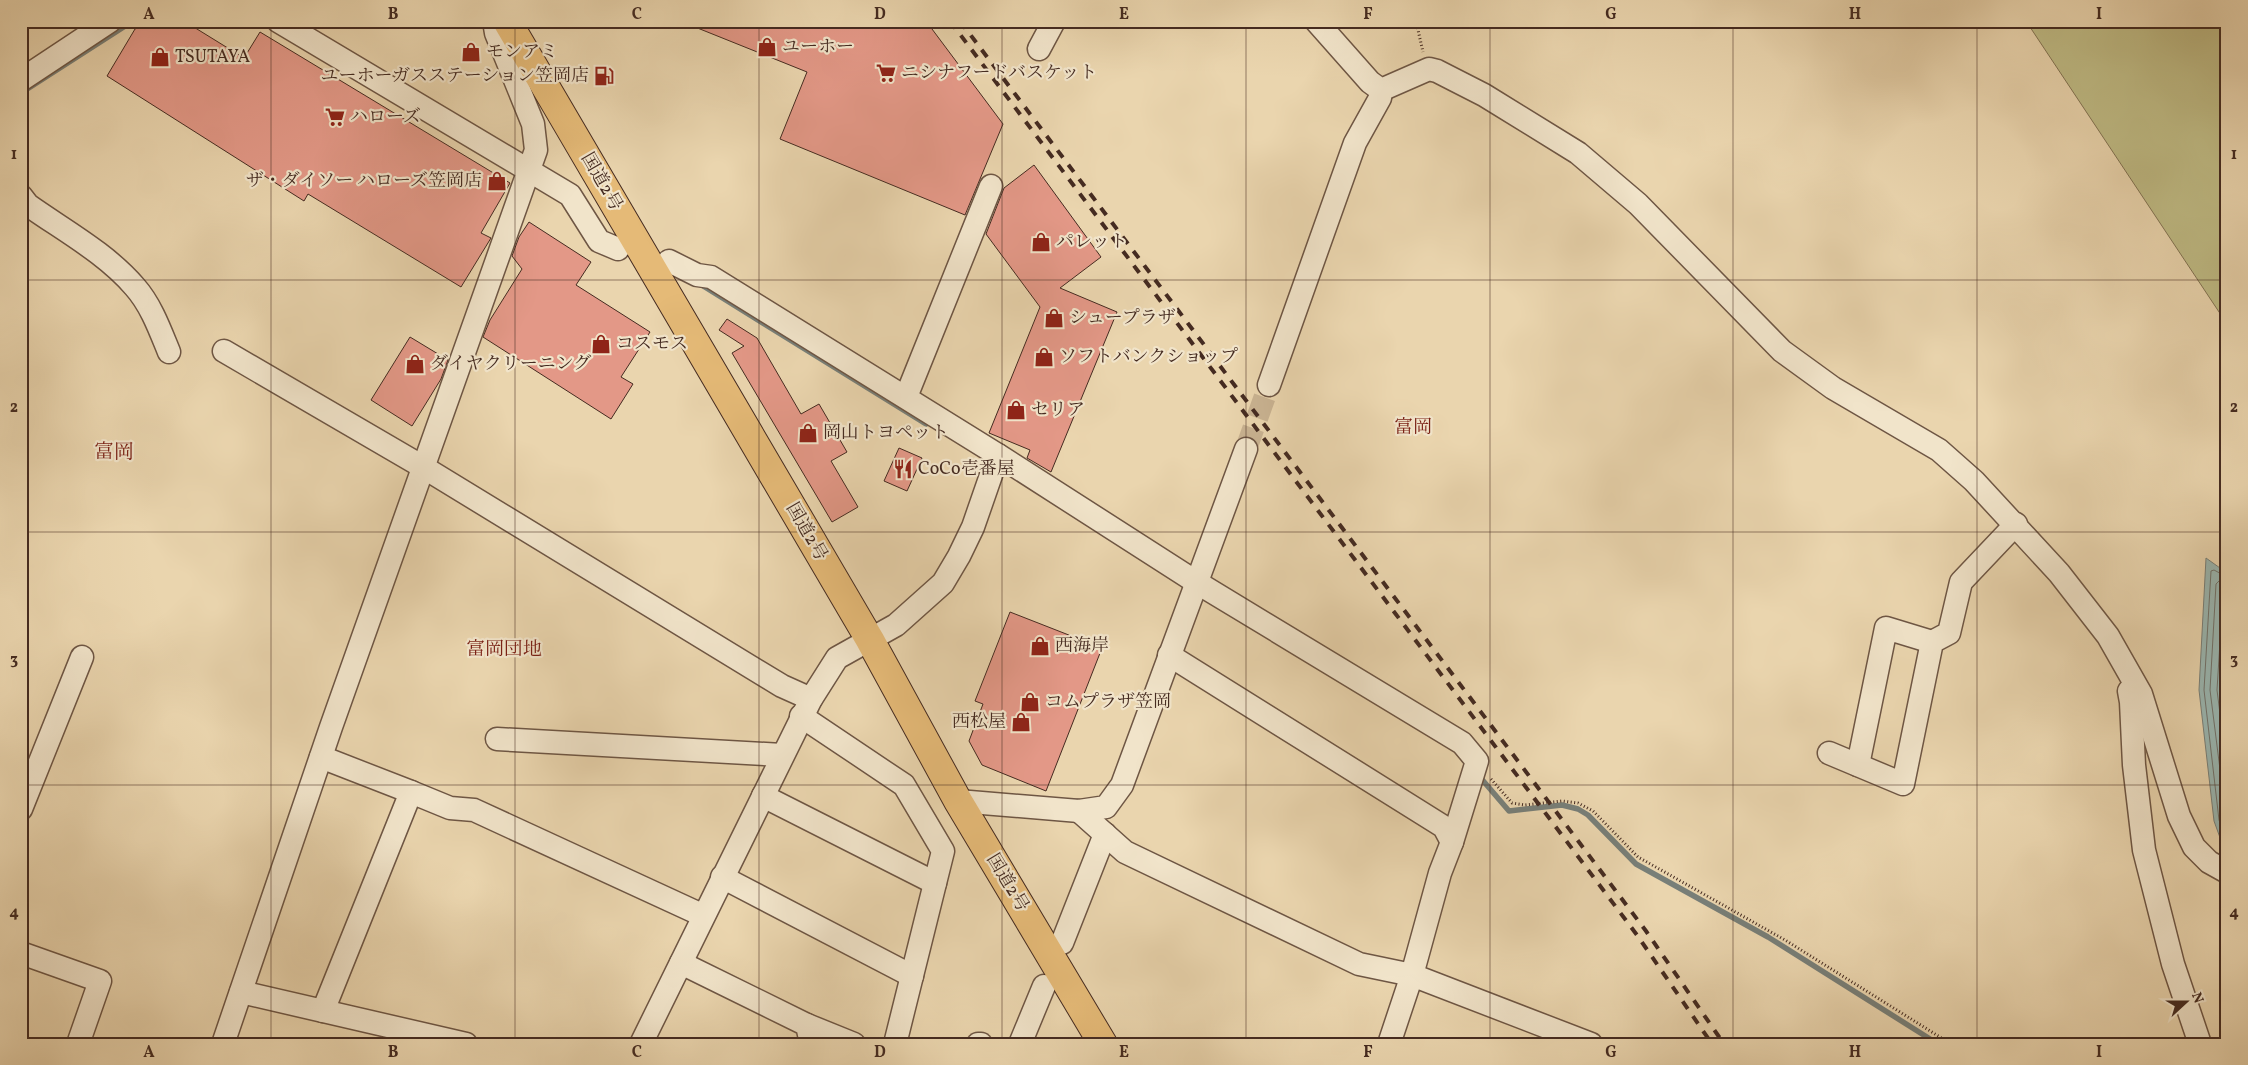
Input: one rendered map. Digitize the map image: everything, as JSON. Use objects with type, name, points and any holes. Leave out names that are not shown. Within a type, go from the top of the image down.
[{"type":"highway","name":"国道2号","points":[[507,21],[870,640],[958,800],[1102,1044]]},
{"type":"street","points":[[21,80],[110,21]]},
{"type":"street","points":[[278,21],[526,175],[570,195],[599,241],[618,249]]},
{"type":"street","points":[[223,1044],[321,757],[536,150],[533,124],[496,33],[494,21]]},
{"type":"street","points":[[1039,49],[1054,21]]},
{"type":"street","points":[[1316,21],[1370,82],[1382,90]]},
{"type":"street","points":[[1382,90],[1429,69],[1446,74],[1578,153],[1638,204],[1782,351],[1833,388],[1939,450],[1974,481],[2016,524],[2092,614],[2141,694],[2179,816],[2194,847],[2209,862],[2227,872]]},
{"type":"street","points":[[1270,385],[1355,143],[1380,98],[1382,90]]},
{"type":"street","points":[[906,397],[991,186]]},
{"type":"street","points":[[21,196],[28,205],[92,250],[136,288],[157,323],[169,352]]},
{"type":"street","points":[[668,261],[697,275],[711,278],[998,455],[1194,587],[1462,743],[1475,767],[1452,842],[1440,872],[1412,975],[1389,1044]]},
{"type":"street","points":[[224,351],[423,467],[782,686],[806,708],[904,785],[943,851],[896,1044]]},
{"type":"street","points":[[958,800],[1079,811],[1106,806],[1122,785],[1246,449]]},
{"type":"street","points":[[641,1044],[681,963],[702,915],[806,708],[837,658],[896,625],[943,583],[973,527],[998,455]]},
{"type":"street","points":[[1858,765],[1886,628],[1932,642],[1949,633],[1961,582],[2016,524]]},
{"type":"street","points":[[1829,753],[1903,784],[1932,642]]},
{"type":"street","points":[[1170,655],[1444,827],[1452,842]]},
{"type":"street","points":[[21,809],[82,656]]},
{"type":"street","points":[[2122,661],[2132,702],[2134,765],[2144,850],[2174,964],[2200,1044]]},
{"type":"street","points":[[497,739],[782,755]]},
{"type":"street","points":[[321,757],[450,808],[474,810],[702,915]]},
{"type":"street","points":[[324,1011],[411,792]]},
{"type":"street","points":[[762,796],[935,884]]},
{"type":"street","points":[[1079,811],[1125,852],[1360,964],[1412,975],[1591,1044]]},
{"type":"street","points":[[1062,943],[1105,834]]},
{"type":"street","points":[[722,876],[912,976]]},
{"type":"street","points":[[21,953],[100,981],[78,1044]]},
{"type":"street","points":[[681,963],[809,1034],[854,1044]]},
{"type":"street","points":[[1020,1044],[1044,986]]},
{"type":"street","points":[[241,992],[466,1044]]},
{"type":"path","points":[[1416,21],[1416,31],[1429,69]]},
{"type":"path","points":[[1475,767],[1512,803],[1525,805],[1562,801],[1578,803],[1593,812],[1638,858],[1785,940],[1951,1044]]},
{"type":"shaded area","points":[[2026,21],[2227,21],[2227,324]]},
{"type":"water","points":[[2206,558],[2227,573],[2227,857],[2214,821],[2199,690]]},
{"type":"building","name":"ハローズ","points":[[148,21],[184,21],[244,58],[260,32],[510,183],[481,233],[491,238],[461,287],[308,194],[304,201],[107,76],[135,29]]},
{"type":"building","name":"ニシナフードバスケット","points":[[680,21],[926,21],[1003,124],[965,215],[780,139],[807,72]]},
{"type":"building","points":[[1034,165],[1101,257],[1060,288],[1117,312],[1051,472],[1027,458],[1030,450],[989,433],[1040,307],[986,234],[1004,188]]},
{"type":"building","points":[[529,222],[591,262],[576,285],[650,332],[621,377],[633,384],[611,419],[483,337],[490,320],[522,269],[512,256],[519,237]]},
{"type":"building","name":"岡山トヨペット","points":[[727,319],[757,338],[801,414],[819,404],[847,452],[831,461],[858,507],[832,522],[732,353],[744,346],[719,330]]},
{"type":"building","points":[[410,337],[448,360],[441,379],[412,426],[371,400]]},
{"type":"building","name":"CoCo壱番屋","points":[[899,448],[922,458],[907,491],[884,481]]},
{"type":"building","name":"コムプラザ笠岡","points":[[1010,612],[1102,648],[1046,791],[982,765],[969,741],[983,704],[975,701]]},
{"type":"waterway","points":[[21,93],[133,21]]},
{"type":"waterway","points":[[262,21],[274,29]]},
{"type":"waterway","points":[[700,284],[926,424]]},
{"type":"waterway","points":[[1479,776],[1509,811],[1562,805],[1578,809],[1588,815],[1636,864],[1768,937],[1938,1044]]},
{"type":"tunnel","points":[[1246,449],[1269,385]]},
{"type":"railway","points":[[950,21],[1637,935],[1712,1044]]},
{"type":"railway","points":[[960,21],[1646,931],[1724,1044]]},
{"type":"place","name":"ユーホー","points":[[767,47]]},
{"type":"place","name":"モンアミ","points":[[471,52]]},
{"type":"place","name":"TSUTAYA","points":[[160,57]]},
{"type":"place","name":"ニシナフードバスケット","points":[[886,73]]},
{"type":"place","name":"ユーホーガスステーション笠岡店","points":[[604,76]]},
{"type":"place","name":"ハローズ","points":[[335,117]]},
{"type":"place","name":"ザ・ダイソー ハローズ笠岡店","points":[[497,181]]},
{"type":"place","name":"パレット","points":[[1041,242]]},
{"type":"place","name":"シュープラザ","points":[[1054,318]]},
{"type":"place","name":"コスモス","points":[[601,344]]},
{"type":"place","name":"ソフトバンクショップ","points":[[1044,357]]},
{"type":"place","name":"ダイヤクリーニング","points":[[415,364]]},
{"type":"place","name":"セリア","points":[[1016,410]]},
{"type":"place","name":"岡山トヨペット","points":[[808,433]]},
{"type":"place","name":"CoCo壱番屋","points":[[903,469]]},
{"type":"place","name":"西海岸","points":[[1040,646]]},
{"type":"place","name":"コムプラザ笠岡","points":[[1030,702]]},
{"type":"place","name":"西松屋","points":[[1021,722]]},
{"type":"district","name":"富岡","points":[[1413,428]]},
{"type":"district","name":"富岡","points":[[114,453]]},
{"type":"district","name":"富岡団地","points":[[504,650]]}]
